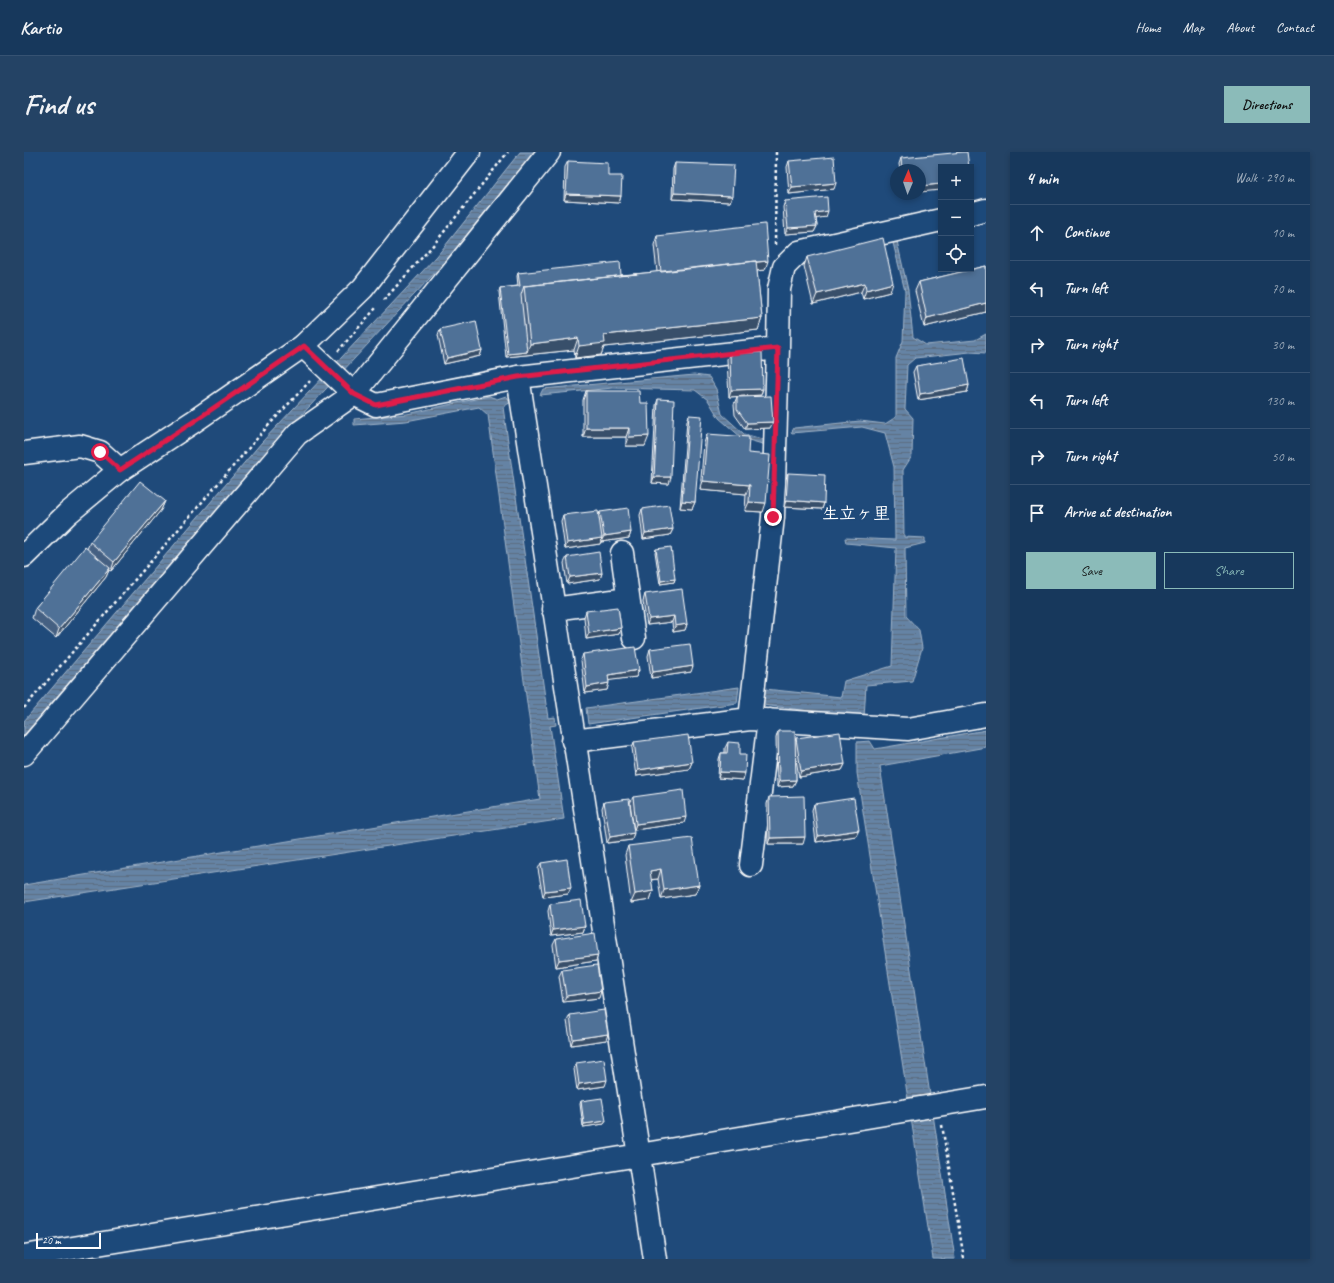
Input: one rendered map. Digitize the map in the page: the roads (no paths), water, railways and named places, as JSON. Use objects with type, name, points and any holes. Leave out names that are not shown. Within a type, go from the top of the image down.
[{"type":"street","points":[[24,556],[67,514],[120,470],[304,346],[363,288],[469,152]]},
{"type":"street","points":[[24,754],[297,434],[348,388],[550,152]]},
{"type":"street","points":[[974,213],[986,210]]},
{"type":"street","points":[[751,865],[773,517],[780,289],[784,267],[798,252],[938,221]]},
{"type":"street","points":[[304,346],[348,388],[376,405],[518,377],[778,348]]},
{"type":"street","points":[[518,377],[573,741],[655,1259]]},
{"type":"street","points":[[24,453],[80,446],[100,452],[120,470]]},
{"type":"street","points":[[622,553],[634,638]]},
{"type":"street","points":[[553,609],[628,599]]},
{"type":"street","points":[[573,741],[760,719],[908,729],[986,715]]},
{"type":"street","points":[[24,1256],[986,1097]]},
{"type":"water","points":[[520,152],[534,152],[443,264],[265,454],[24,741],[24,721],[262,442],[437,256]]},
{"type":"water","points":[[897,241],[908,290],[913,337],[926,345],[975,340],[986,334],[986,353],[970,352],[915,358],[907,365],[905,409],[913,418],[912,456],[903,470],[904,537],[925,538],[925,543],[905,548],[906,616],[919,630],[922,648],[912,681],[866,685],[864,718],[763,705],[765,689],[841,697],[844,681],[892,666],[896,548],[846,543],[845,538],[895,540],[894,467],[885,433],[862,427],[791,433],[794,428],[860,421],[885,424],[896,417],[896,358],[903,341],[905,291],[893,243]]},
{"type":"water","points":[[694,375],[709,377],[716,389],[722,414],[744,434],[769,441],[769,446],[742,438],[719,418],[708,400],[695,390],[613,388],[540,395],[543,389]]},
{"type":"water","points":[[489,396],[497,399],[506,396],[511,402],[503,407],[548,718],[555,717],[556,725],[550,726],[564,819],[24,902],[24,885],[540,799],[488,415],[479,407],[406,421],[354,425],[354,419],[407,414]]},
{"type":"water","points":[[739,687],[737,703],[588,724],[586,708]]},
{"type":"water","points":[[986,730],[986,747],[880,766],[955,1259],[933,1259],[857,773],[857,742],[870,741],[875,749]]},
{"type":"district","name":"生立ヶ里","points":[[856,513]]}]
